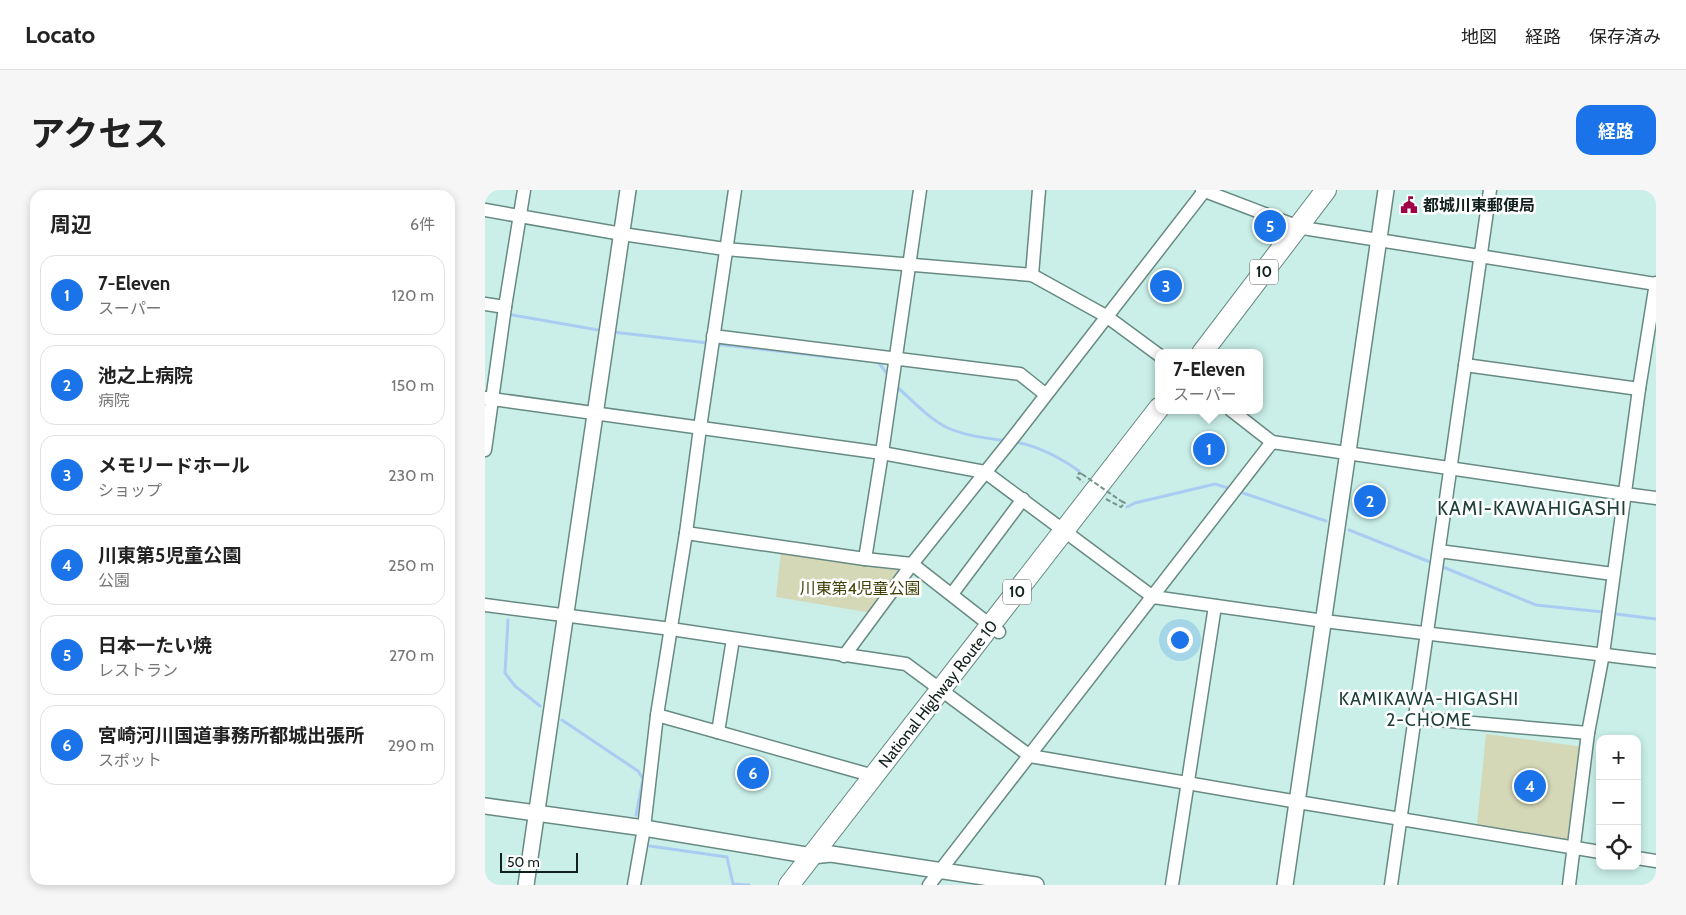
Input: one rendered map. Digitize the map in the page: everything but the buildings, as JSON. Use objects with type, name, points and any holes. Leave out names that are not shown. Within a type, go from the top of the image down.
[{"type":"highway","name":"10","points":[[1218,349],[1304,228],[1326,190]]},
{"type":"highway","name":"10","points":[[1205,349],[1304,228],[1339,190]]},
{"type":"highway","name":"National Highway Route 10","points":[[789,885],[822,855],[1068,534],[1155,414]]},
{"type":"highway","name":"National Highway Route 10","points":[[1068,534],[1113,499],[1168,414]]},
{"type":"highway","name":"National Highway Route 10","points":[[805,885],[822,855],[874,776],[946,694]]},
{"type":"street","points":[[485,450],[489,399],[524,190]]},
{"type":"street","points":[[526,885],[628,190]]},
{"type":"street","points":[[634,885],[644,828],[657,715],[686,533],[725,249],[735,190]]},
{"type":"street","points":[[865,559],[920,190]]},
{"type":"street","points":[[1032,275],[1039,190]]},
{"type":"street","points":[[844,656],[912,564],[1012,439],[1204,190],[1304,228],[1656,284],[1639,390],[1603,654],[1588,733],[1569,885]]},
{"type":"street","points":[[1285,885],[1386,190]]},
{"type":"street","points":[[1391,885],[1490,190]]},
{"type":"street","points":[[485,210],[622,234],[725,249],[1032,275],[1106,316],[1155,352]]},
{"type":"street","points":[[485,304],[504,314]]},
{"type":"street","points":[[713,336],[894,362],[1020,374],[1045,394]]},
{"type":"street","points":[[1465,365],[1639,390]]},
{"type":"street","points":[[489,399],[882,453],[985,472],[1153,598],[1324,621],[1656,661]]},
{"type":"street","points":[[1236,414],[1272,442],[1656,498]]},
{"type":"street","points":[[929,885],[1272,442]]},
{"type":"street","points":[[952,594],[1023,499]]},
{"type":"street","points":[[686,533],[912,564],[995,629]]},
{"type":"street","points":[[1439,552],[1613,574]]},
{"type":"street","points":[[485,605],[671,629],[906,664],[1030,756],[1596,851]]},
{"type":"street","points":[[1172,885],[1215,606]]},
{"type":"street","points":[[717,732],[733,639]]},
{"type":"street","points":[[657,715],[874,776]]},
{"type":"street","points":[[1415,718],[1588,733]]},
{"type":"street","points":[[485,806],[538,812],[1037,885]]},
{"type":"street","points":[[1641,859],[1656,861]]},
{"type":"path","points":[[1082,474],[1113,499]]},
{"type":"green space","name":"川東第4児童公園","points":[[781,552],[898,569],[902,574],[872,613],[776,597]]},
{"type":"green space","points":[[1486,734],[1584,747],[1570,841],[1477,825]]},
{"type":"waterway","points":[[507,314],[604,331]]},
{"type":"waterway","points":[[613,332],[708,343]]},
{"type":"waterway","points":[[715,344],[838,358]]},
{"type":"waterway","points":[[878,362],[888,375]]},
{"type":"waterway","points":[[896,386],[927,414],[948,428],[969,435],[1006,441]]},
{"type":"waterway","points":[[1014,442],[1032,446],[1048,453],[1079,471]]},
{"type":"waterway","points":[[1127,507],[1135,503],[1215,484],[1228,488]]},
{"type":"waterway","points":[[1243,493],[1326,521]]},
{"type":"waterway","points":[[1349,530],[1430,562]]},
{"type":"waterway","points":[[1443,567],[1536,605],[1603,612]]},
{"type":"waterway","points":[[1616,614],[1656,619]]},
{"type":"waterway","points":[[508,620],[505,673],[515,686],[540,706]]},
{"type":"waterway","points":[[562,720],[638,771],[643,779],[636,815]]},
{"type":"waterway","points":[[650,846],[727,857],[733,884],[749,885]]},
{"type":"place","name":"都城川東郵便局","points":[[1409,205]]},
{"type":"place","name":"日本一たい焼","points":[[1270,226]]},
{"type":"place","name":"メモリードホール","points":[[1166,286]]},
{"type":"place","name":"7-Eleven","points":[[1209,449]]},
{"type":"place","name":"池之上病院","points":[[1370,501]]},
{"type":"place","name":"宮崎河川国道事務所都城出張所","points":[[753,773]]},
{"type":"place","name":"川東第5児童公園","points":[[1530,786]]},
{"type":"district","name":"KAMI-KAWAHIGASHI","points":[[1532,508]]},
{"type":"district","name":"KAMIKAWA-HIGASHI 2-CHOME","points":[[1429,709]]}]
